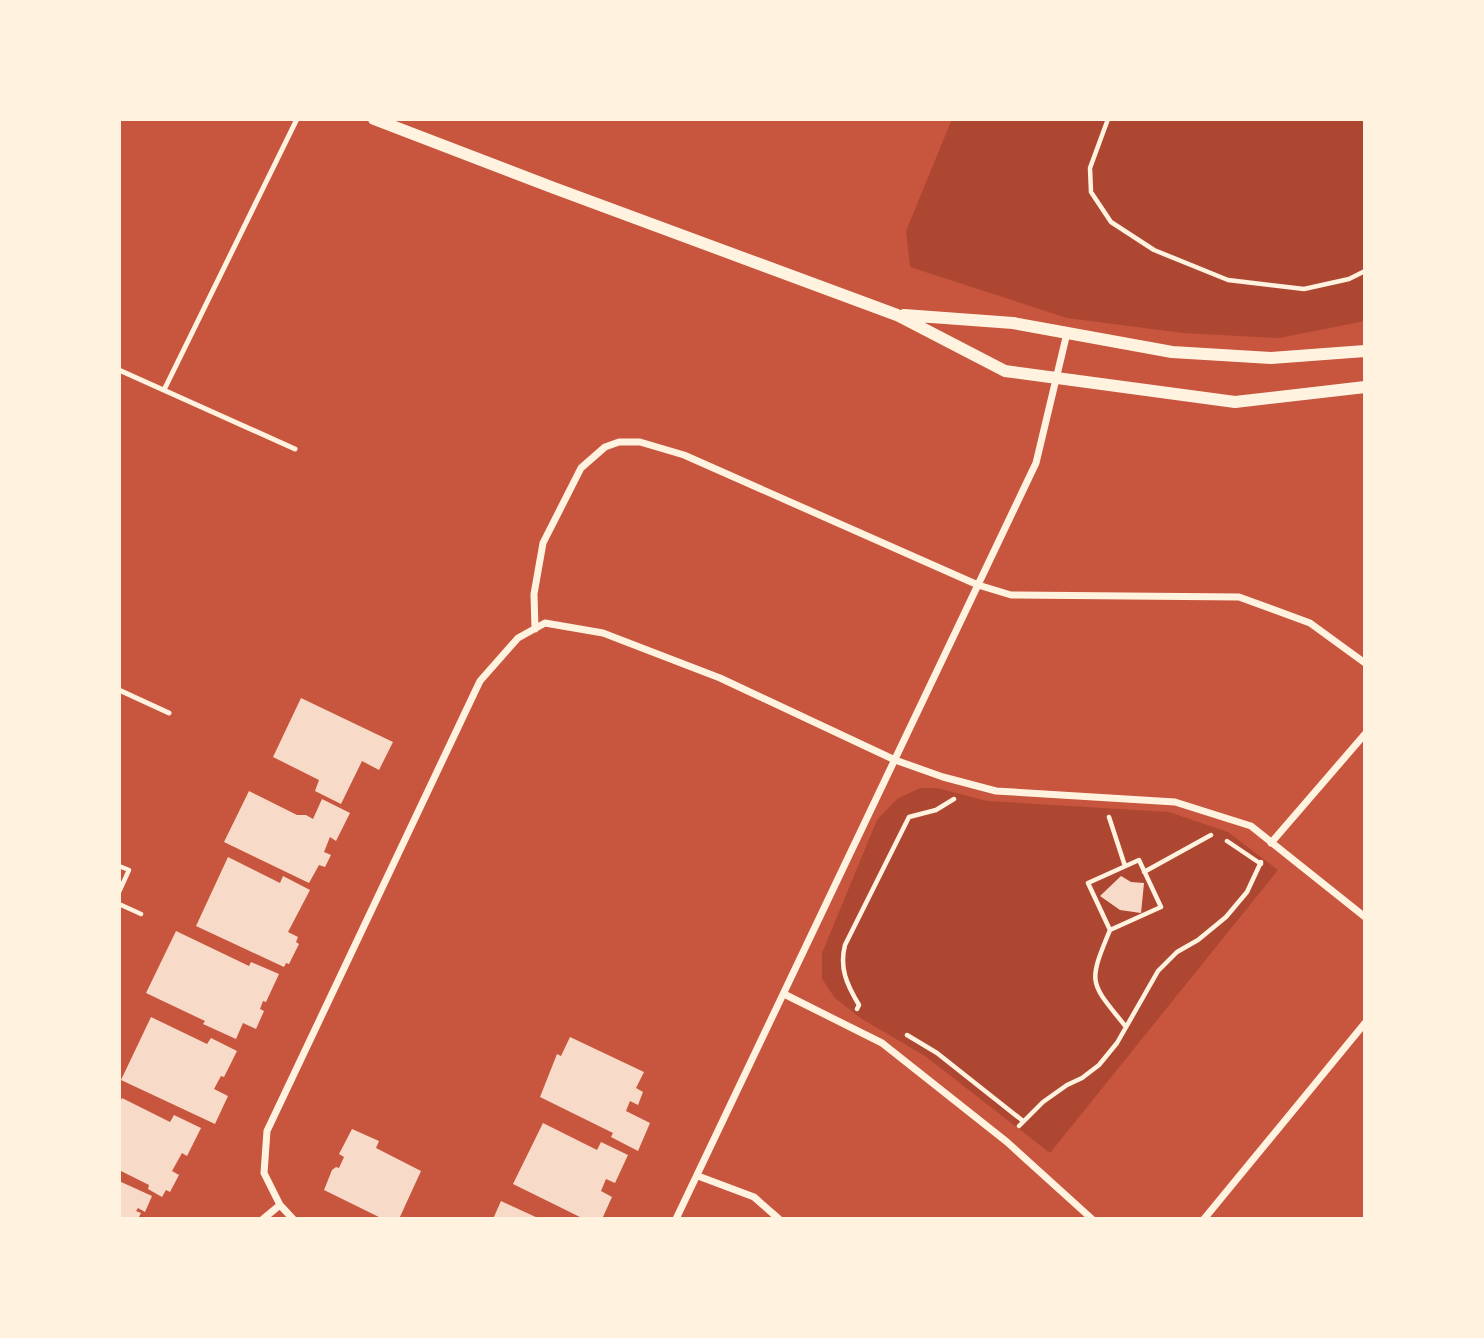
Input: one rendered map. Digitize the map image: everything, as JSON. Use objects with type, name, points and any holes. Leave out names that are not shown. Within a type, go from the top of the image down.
[{"type":"street","points":[[374,119],[897,315],[1005,371],[1235,402],[1365,387]]},
{"type":"street","points":[[897,315],[1013,323],[1172,352],[1271,358],[1365,351]]},
{"type":"street","points":[[676,1219],[1036,463],[1067,333]]},
{"type":"street","points":[[536,629],[534,594],[542,543],[581,468],[605,447],[619,442],[640,442],[684,455],[978,585],[1012,595],[1239,597],[1310,623],[1365,663]]},
{"type":"street","points":[[293,1219],[280,1205],[264,1173],[267,1131],[480,681],[518,638],[545,623],[603,633],[720,678],[895,760],[943,777],[996,791],[1175,802],[1251,827],[1365,917]]},
{"type":"street","points":[[1271,843],[1365,734]]},
{"type":"street","points":[[784,994],[883,1043],[1007,1142],[1092,1219]]},
{"type":"street","points":[[1204,1219],[1365,1023]]},
{"type":"street","points":[[698,1176],[754,1197],[779,1219]]},
{"type":"street","points":[[263,1219],[280,1205]]},
{"type":"lane","points":[[164,390],[297,119]]},
{"type":"lane","points":[[119,370],[295,449]]},
{"type":"lane","points":[[119,690],[169,713]]},
{"type":"path","points":[[1108,119],[1090,168],[1091,192],[1111,222],[1154,250],[1228,280],[1304,289],[1349,279],[1365,271]]},
{"type":"path","points":[[870,1012],[859,1006],[846,984],[841,960],[845,945],[909,817],[936,810],[957,798]]},
{"type":"path","points":[[1120,814],[1108,813],[1125,866]]},
{"type":"path","points":[[1200,828],[1226,840],[1261,864]]},
{"type":"path","points":[[1144,872],[1212,834]]},
{"type":"path","points":[[1007,1142],[1023,1121],[1043,1102],[1067,1085],[1082,1079],[1099,1065],[1117,1043],[1158,971],[1177,952],[1198,940],[1226,917],[1247,892],[1271,843]]},
{"type":"path","points":[[1110,930],[1088,883],[1139,860],[1161,907],[1110,930],[1097,962],[1094,979],[1099,992],[1126,1027]]},
{"type":"path","points":[[119,866],[129,870],[119,892]]},
{"type":"path","points":[[119,904],[141,914]]},
{"type":"path","points":[[850,1026],[859,1006]]},
{"type":"path","points":[[903,1032],[937,1053],[1023,1121]]},
{"type":"shaded area","points":[[952,119],[1365,119],[1365,321],[1279,338],[1183,333],[1067,318],[910,267],[906,231]]},
{"type":"shaded area","points":[[920,788],[937,788],[987,801],[1169,812],[1228,832],[1278,870],[1050,1153],[925,1056],[862,1019],[835,998],[822,979],[822,953],[877,820],[897,799]]},
{"type":"building","points":[[301,698],[393,742],[379,770],[362,761],[341,804],[315,791],[319,780],[273,757]]},
{"type":"building","points":[[249,791],[297,815],[306,815],[313,819],[322,799],[350,813],[336,841],[330,837],[324,852],[331,855],[325,867],[319,865],[309,883],[224,842]]},
{"type":"building","points":[[228,857],[280,883],[283,876],[310,890],[288,932],[298,937],[296,942],[299,944],[289,964],[286,963],[284,967],[196,926]]},
{"type":"building","points":[[1121,876],[1131,882],[1144,883],[1141,913],[1120,910],[1100,896]]},
{"type":"building","points":[[176,931],[249,966],[251,962],[279,974],[266,1002],[263,1001],[260,1009],[264,1011],[256,1029],[243,1023],[236,1039],[146,993]]},
{"type":"building","points":[[151,1017],[207,1044],[211,1038],[237,1051],[224,1077],[221,1076],[214,1089],[228,1096],[215,1124],[121,1080]]},
{"type":"building","points":[[570,1037],[644,1072],[636,1088],[643,1092],[638,1105],[630,1101],[626,1111],[650,1123],[638,1151],[611,1137],[613,1133],[540,1097],[557,1054],[561,1056]]},
{"type":"building","points":[[122,1098],[170,1122],[174,1115],[201,1128],[187,1156],[182,1153],[172,1171],[179,1175],[170,1192],[166,1190],[162,1197],[148,1189],[149,1185],[119,1170],[119,1105]]},
{"type":"building","points":[[543,1123],[597,1150],[601,1142],[628,1155],[615,1183],[606,1179],[601,1191],[612,1197],[602,1219],[584,1219],[513,1184]]},
{"type":"building","points":[[352,1129],[379,1141],[376,1148],[421,1171],[399,1219],[383,1219],[324,1190],[332,1170],[339,1168],[344,1157],[339,1154]]},
{"type":"building","points":[[119,1181],[152,1196],[145,1212],[138,1208],[136,1211],[141,1213],[138,1219],[119,1219]]},
{"type":"building","points":[[501,1201],[540,1219],[493,1219]]}]
